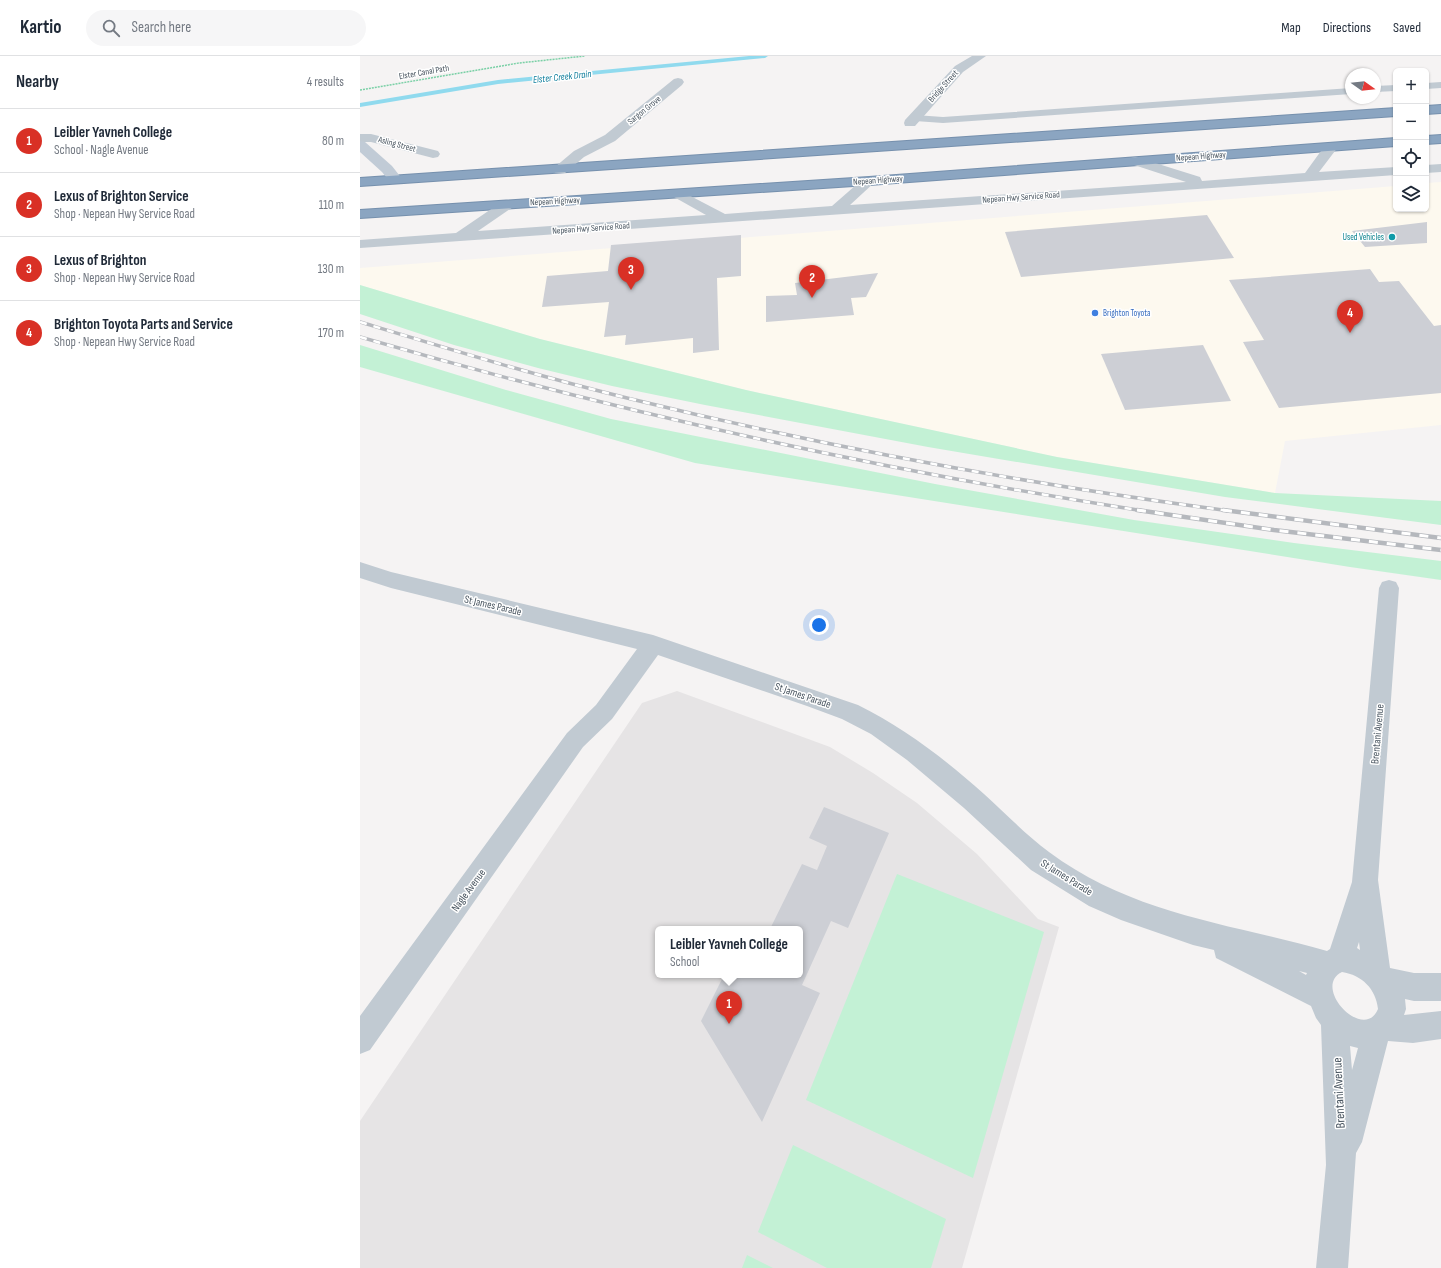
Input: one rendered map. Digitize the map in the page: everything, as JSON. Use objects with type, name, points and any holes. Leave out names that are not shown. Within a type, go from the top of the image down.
[{"type":"highway","points":[[1429,110],[1441,110]]},
{"type":"highway","name":"Nepean Highway","points":[[360,214],[512,188],[560,170],[1393,112]]},
{"type":"highway","points":[[1429,140],[1441,139]]},
{"type":"highway","name":"Nepean Highway","points":[[360,182],[396,180],[512,188],[679,194],[869,182],[1393,142]]},
{"type":"street","name":"Bridge Street","points":[[912,120],[959,69],[980,56]]},
{"type":"street","name":"Sargon Grove","points":[[560,170],[579,154],[610,138],[678,82]]},
{"type":"street","name":"Asling Street","points":[[360,138],[371,138],[433,154]]},
{"type":"street","points":[[606,167],[605,152],[610,138]]},
{"type":"street","name":"Asling Street","points":[[360,145],[387,169],[396,180]]},
{"type":"street","points":[[1309,177],[1331,147]]},
{"type":"street","name":"Nepean Hwy Service Road","points":[[1136,161],[1206,184]]},
{"type":"street","points":[[1429,169],[1441,168]]},
{"type":"street","name":"Nepean Hwy Service Road","points":[[360,244],[1393,171]]},
{"type":"street","points":[[835,211],[869,182]]},
{"type":"street","points":[[459,238],[512,188]]},
{"type":"street","points":[[679,194],[723,219]]},
{"type":"street","name":"St James Parade","points":[[360,570],[391,580],[645,642],[810,697],[850,712],[879,727],[915,752],[967,795],[1040,861],[1098,897],[1121,907],[1193,932],[1334,961]]},
{"type":"street","name":"Brentani Avenue","points":[[1380,977],[1365,880],[1389,588]]},
{"type":"street","name":"Nagle Avenue","points":[[360,1040],[575,740],[604,712],[645,642]]},
{"type":"street","name":"Brentani Avenue","points":[[1334,961],[1365,880]]},
{"type":"street","name":"St James Parade","points":[[1193,932],[1319,996]]},
{"type":"street","points":[[1380,1029],[1390,1017],[1392,1005],[1389,992],[1380,977],[1360,961],[1334,961],[1320,972],[1318,983],[1319,996],[1325,1009],[1335,1021],[1344,1028],[1355,1033],[1366,1035],[1380,1029],[1415,1030],[1441,1025]]},
{"type":"street","points":[[1380,977],[1414,987],[1441,987]]},
{"type":"street","name":"Brentani Avenue","points":[[1332,1268],[1341,1165],[1335,1021]]},
{"type":"street","name":"Brentani Avenue","points":[[1341,1165],[1380,1029]]},
{"type":"lane","points":[[1429,86],[1441,85]]},
{"type":"lane","points":[[1381,89],[1393,88]]},
{"type":"lane","points":[[912,120],[941,120],[1345,91]]},
{"type":"path","name":"Elster Canal Path","points":[[360,90],[519,63],[585,56]]},
{"type":"shaded area","name":"Brighton Toyota","points":[[1441,182],[1441,425],[1285,441],[1275,493],[1057,457],[746,390],[540,339],[360,285],[360,268],[1393,186],[1393,212],[1429,212],[1429,183]]},
{"type":"shaded area","points":[[677,691],[830,747],[873,773],[917,803],[977,854],[1038,919],[1059,927],[962,1268],[360,1268],[360,1121],[642,703]]},
{"type":"green space","points":[[360,285],[540,339],[746,390],[1057,457],[1275,493],[1441,501],[1441,525],[1225,497],[928,447],[612,386],[454,345],[360,314]]},
{"type":"green space","points":[[360,345],[506,390],[611,419],[935,484],[1134,520],[1294,543],[1441,561],[1441,580],[1350,567],[695,463],[360,367]]},
{"type":"green space","points":[[897,874],[1044,932],[973,1178],[806,1100]]},
{"type":"green space","points":[[793,1145],[946,1219],[931,1268],[827,1268],[758,1232]]},
{"type":"green space","points":[[747,1255],[773,1268],[742,1268]]},
{"type":"building","points":[[1207,215],[1234,258],[1021,277],[1005,232]]},
{"type":"building","name":"Used Vehicles","points":[[1427,222],[1427,243],[1365,247],[1352,231]]},
{"type":"building","points":[[741,235],[741,276],[717,278],[719,350],[693,353],[693,338],[625,345],[626,335],[604,337],[609,302],[542,307],[547,276],[608,271],[611,245]]},
{"type":"building","points":[[1370,269],[1379,282],[1399,281],[1434,326],[1441,325],[1441,393],[1279,408],[1243,342],[1264,340],[1229,280]]},
{"type":"building","points":[[878,273],[866,297],[851,298],[854,315],[766,322],[766,296],[797,295],[795,283]]},
{"type":"building","points":[[1203,345],[1231,401],[1125,410],[1101,354]]},
{"type":"building","points":[[824,807],[889,833],[848,928],[831,921],[802,985],[820,993],[762,1122],[701,1021],[722,978],[803,978],[803,926],[771,926],[802,864],[817,870],[827,846],[809,838]]},
{"type":"waterway","name":"Elster Creek Drain","points":[[360,105],[498,82],[765,56]]},
{"type":"railway","points":[[360,322],[560,381],[777,433],[927,463],[1002,476],[1078,489],[1224,510]]},
{"type":"railway","points":[[360,337],[554,390],[749,437],[946,477],[1144,511]]},
{"type":"railway","points":[[1137,510],[1274,530],[1441,550]]},
{"type":"railway","points":[[1224,510],[1441,538]]},
{"type":"railway","points":[[1224,510],[1230,511]]},
{"type":"place","name":"Used Vehicles","points":[[1392,237]]},
{"type":"place","name":"Lexus of Brighton","points":[[631,290]]},
{"type":"place","name":"Lexus of Brighton Service","points":[[812,298]]},
{"type":"place","name":"Brighton Toyota","points":[[1095,313]]},
{"type":"place","name":"Brighton Toyota Parts and Service","points":[[1350,333]]},
{"type":"place","name":"Leibler Yavneh College","points":[[729,1024]]}]
